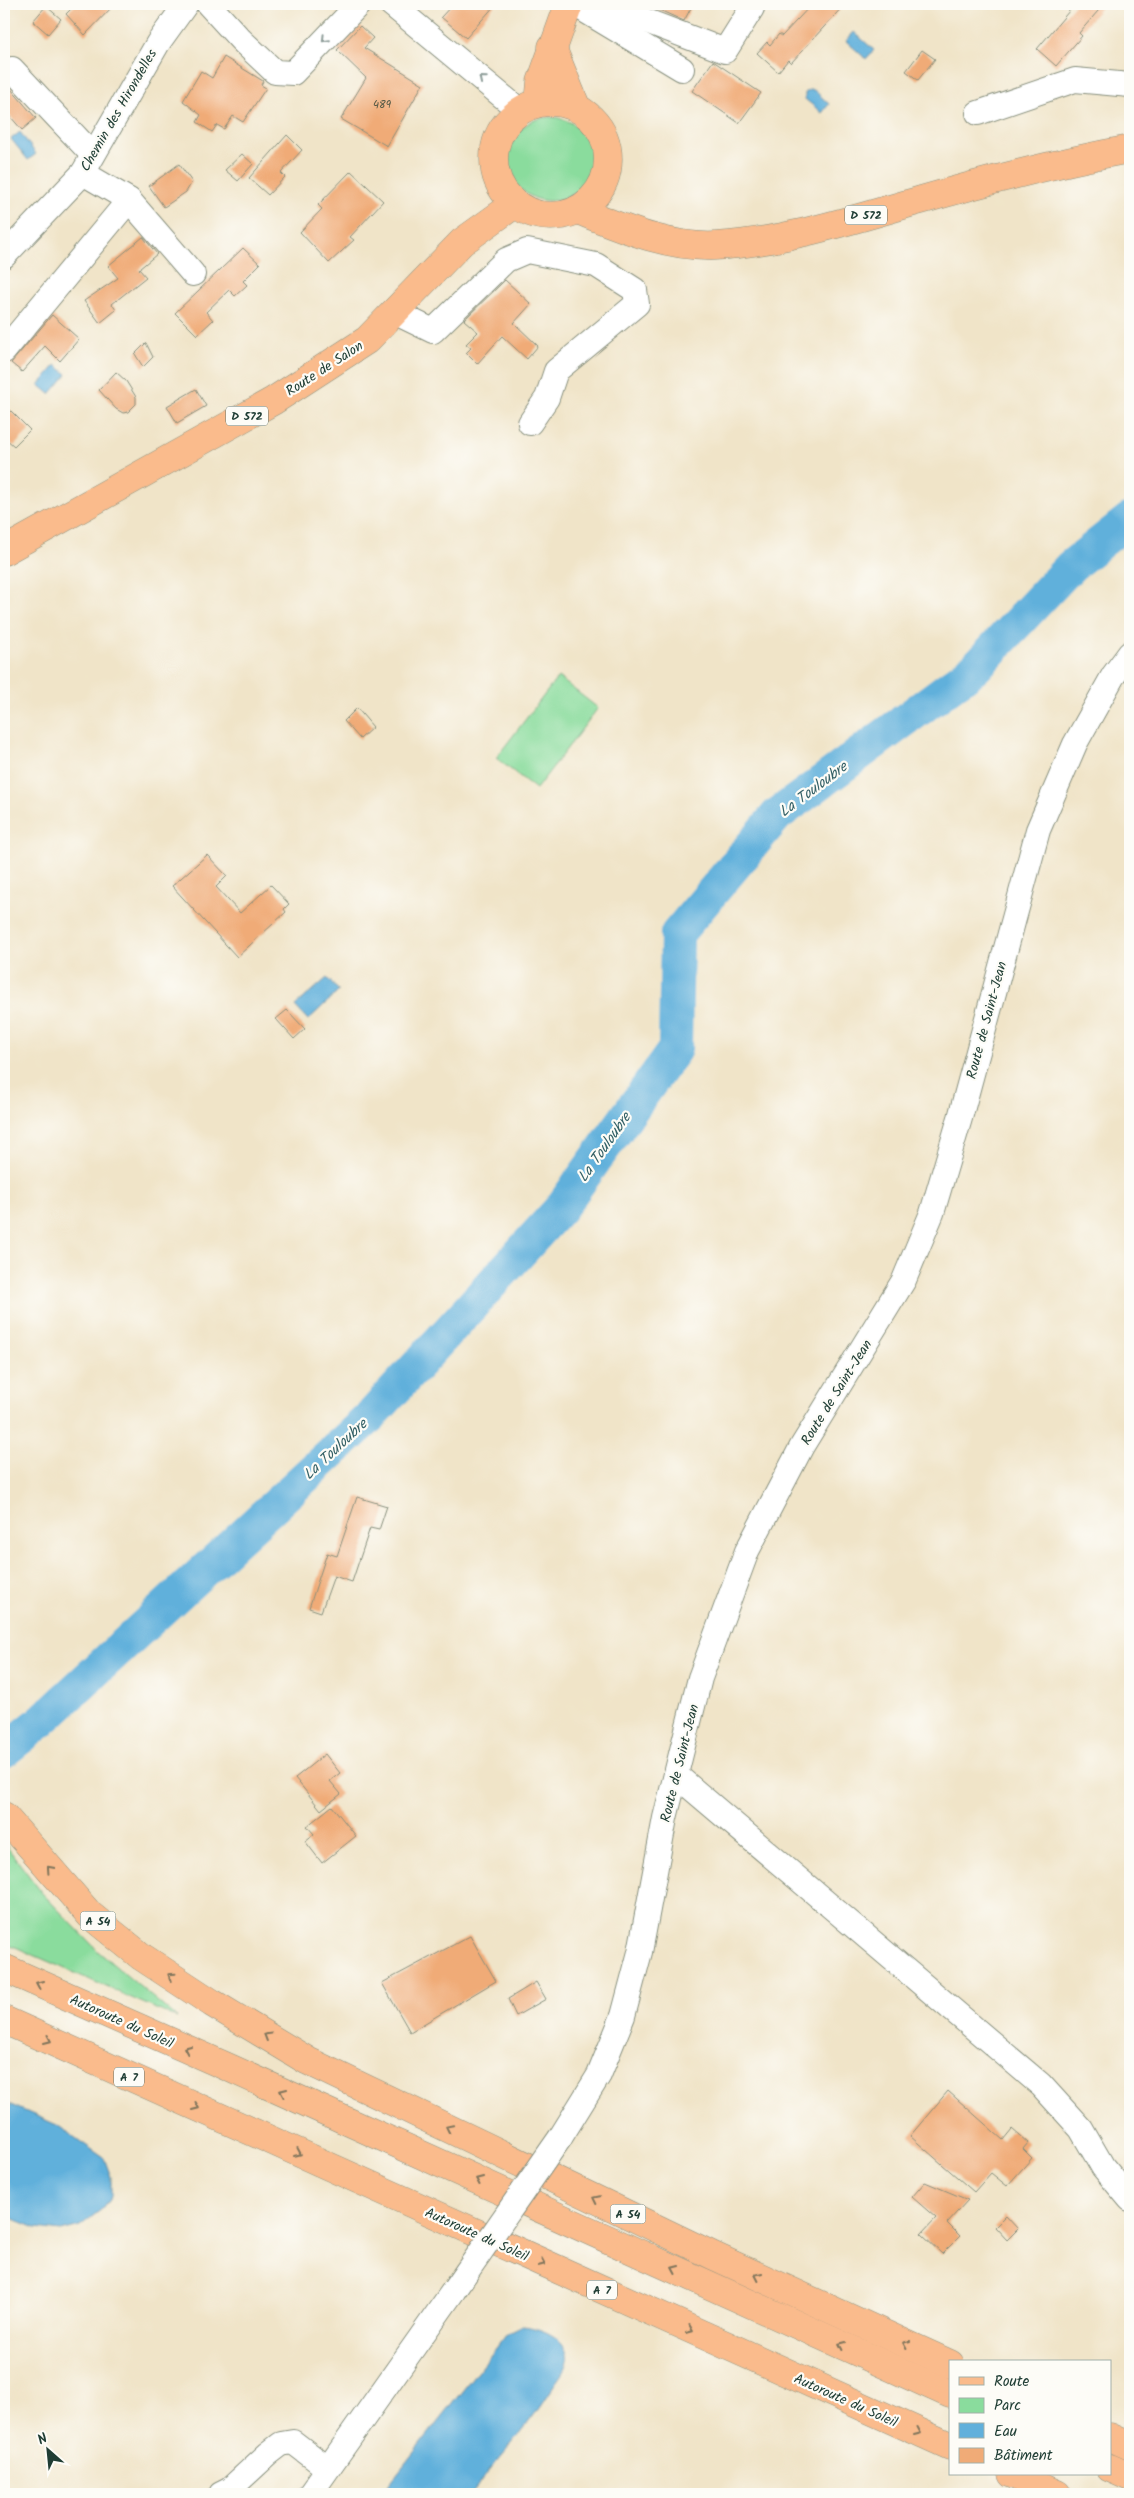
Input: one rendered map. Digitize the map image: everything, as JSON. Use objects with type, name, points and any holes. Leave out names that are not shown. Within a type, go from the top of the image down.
[{"type":"main road","points":[[529,106],[541,82],[569,4]]},
{"type":"main road","points":[[552,47],[576,106]]},
{"type":"main road","points":[[557,101],[576,106],[592,117],[603,132],[609,150],[608,170],[601,187],[591,200],[577,210],[562,215],[546,216],[530,212],[516,204],[504,192],[497,178],[494,159],[497,139],[506,122],[529,106],[557,101]]},
{"type":"main road","name":"D 572","points":[[577,210],[631,231],[672,242],[714,246],[794,234],[977,184],[1130,149]]},
{"type":"main road","name":"Route de Salon","points":[[462,242],[497,178]]},
{"type":"main road","points":[[601,187],[631,231]]},
{"type":"main road","name":"Route de Salon","points":[[4,551],[273,401],[367,340],[462,242],[516,204]]},
{"type":"main road","name":"A 54","points":[[4,1816],[90,1915],[142,1957],[212,2003],[308,2061],[714,2256],[949,2364]]},
{"type":"main road","name":"Autoroute du Soleil","points":[[4,1968],[241,2073],[949,2394]]},
{"type":"main road","name":"Autoroute du Soleil","points":[[4,2020],[949,2446]]},
{"type":"main road","points":[[1112,2438],[1130,2446]]},
{"type":"main road","points":[[1112,2469],[1130,2477]]},
{"type":"main road","points":[[1016,2476],[1057,2494]]},
{"type":"street","name":"Chemin des Hirondelles","points":[[4,256],[88,164],[158,43],[186,4]]},
{"type":"street","points":[[208,4],[241,40],[275,72],[293,73],[359,4]]},
{"type":"street","points":[[391,4],[529,106]]},
{"type":"street","points":[[574,4],[682,69]]},
{"type":"street","points":[[602,4],[725,51],[752,8]]},
{"type":"street","points":[[12,69],[88,164],[129,200],[193,274]]},
{"type":"street","points":[[978,113],[1075,80],[1130,85]]},
{"type":"street","points":[[4,351],[129,200]]},
{"type":"street","points":[[394,312],[433,331],[506,260],[527,251],[596,264],[635,290],[637,304],[556,371],[547,398],[530,423]]},
{"type":"street","name":"Route de Saint-Jean","points":[[310,2494],[560,2138],[599,2074],[623,2016],[640,1952],[665,1818],[700,1678],[747,1551],[802,1446],[904,1280],[922,1238],[932,1213],[960,1118],[1038,830],[1075,744],[1113,676],[1130,653]]},
{"type":"street","points":[[676,1775],[1041,2085],[1081,2129],[1103,2168],[1130,2199]]},
{"type":"street","points":[[221,2494],[281,2444],[293,2442],[327,2468]]},
{"type":"green space","points":[[550,117],[566,120],[580,129],[589,143],[592,159],[589,175],[580,189],[566,198],[550,201],[534,198],[520,189],[511,175],[508,159],[511,143],[520,129],[534,120]]},
{"type":"green space","points":[[558,677],[598,708],[536,789],[496,758]]},
{"type":"green space","points":[[4,1843],[42,1893],[100,1953],[177,2018],[4,1942]]},
{"type":"water","points":[[854,32],[874,50],[866,59],[846,41]]},
{"type":"water","points":[[809,90],[814,90],[829,104],[822,113],[805,99],[805,93]]},
{"type":"water","points":[[20,132],[36,154],[28,160],[11,139]]},
{"type":"water","points":[[56,365],[67,374],[50,394],[39,385]]},
{"type":"water","points":[[327,978],[339,991],[308,1020],[295,1006]]},
{"type":"water","points":[[4,2102],[57,2125],[104,2158],[111,2177],[111,2197],[102,2209],[80,2226],[61,2231],[36,2228],[14,2219],[4,2206]]},
{"type":"water","points":[[522,2326],[546,2332],[561,2342],[567,2356],[566,2365],[535,2413],[471,2494],[381,2494],[508,2333]]},
{"type":"building","points":[[76,4],[115,4],[85,35],[66,14]]},
{"type":"building","points":[[453,4],[496,4],[466,38],[441,17]]},
{"type":"building","points":[[646,4],[693,4],[684,21]]},
{"type":"building","points":[[812,4],[845,4],[791,63],[788,60],[778,72],[757,53],[767,42],[770,45],[779,34],[782,36]]},
{"type":"building","points":[[1075,4],[1104,4],[1079,33],[1082,36],[1056,66],[1037,49]]},
{"type":"building","points":[[46,6],[61,19],[48,34],[33,21]]},
{"type":"building","points":[[360,26],[373,38],[364,48],[423,84],[387,146],[341,119],[366,78],[337,50]]},
{"type":"building","points":[[922,50],[935,59],[918,80],[906,71]]},
{"type":"building","points":[[224,57],[263,81],[261,85],[266,88],[243,122],[233,116],[224,129],[217,125],[212,132],[197,122],[201,115],[183,101],[201,71],[212,78]]},
{"type":"building","points":[[713,61],[761,93],[739,123],[692,91]]},
{"type":"building","points":[[4,81],[36,118],[22,130],[4,109]]},
{"type":"building","points":[[287,135],[302,150],[281,173],[285,177],[268,195],[249,178]]},
{"type":"building","points":[[242,154],[253,164],[238,181],[225,170]]},
{"type":"building","points":[[179,164],[192,182],[186,192],[164,207],[149,186]]},
{"type":"building","points":[[351,171],[383,201],[350,237],[354,240],[329,263],[300,232],[322,209],[318,205]]},
{"type":"building","points":[[143,237],[157,254],[139,269],[146,277],[112,304],[116,310],[100,323],[84,301],[118,278],[108,266]]},
{"type":"building","points":[[243,248],[260,264],[243,281],[247,285],[235,296],[229,290],[206,312],[213,320],[197,335],[175,313]]},
{"type":"building","points":[[505,280],[531,304],[514,323],[538,346],[527,359],[502,336],[477,364],[466,353],[471,348],[466,344],[478,332],[464,320]]},
{"type":"building","points":[[52,315],[79,339],[60,361],[45,346],[22,372],[11,363]]},
{"type":"building","points":[[146,343],[153,357],[143,367],[135,354]]},
{"type":"building","points":[[116,372],[126,381],[136,397],[136,404],[128,412],[123,413],[116,409],[99,390]]},
{"type":"building","points":[[196,389],[206,406],[177,423],[167,406]]},
{"type":"building","points":[[4,404],[30,430],[14,446],[4,437]]},
{"type":"building","points":[[357,708],[373,727],[360,739],[344,721]]},
{"type":"building","points":[[207,855],[227,876],[216,887],[240,913],[271,885],[289,904],[284,909],[286,912],[237,957],[172,886]]},
{"type":"building","points":[[287,1010],[305,1029],[294,1039],[276,1019]]},
{"type":"building","points":[[357,1497],[387,1506],[379,1530],[370,1528],[352,1582],[334,1576],[321,1612],[309,1608],[327,1553],[337,1556]]},
{"type":"building","points":[[325,1754],[340,1773],[330,1781],[341,1794],[321,1810],[295,1778]]},
{"type":"building","points":[[332,1806],[356,1836],[322,1863],[305,1841],[314,1834],[307,1826]]},
{"type":"building","points":[[470,1936],[496,1981],[410,2032],[382,1983]]},
{"type":"building","points":[[536,1982],[546,1999],[516,2016],[508,1999]]},
{"type":"building","points":[[948,2091],[1003,2140],[1012,2129],[1028,2143],[1023,2149],[1032,2158],[1007,2186],[991,2173],[974,2192],[910,2136]]},
{"type":"building","points":[[925,2182],[968,2200],[947,2223],[960,2236],[942,2254],[921,2234],[936,2218],[912,2197]]},
{"type":"building","points":[[1006,2216],[1018,2229],[1007,2240],[995,2227]]},
{"type":"waterway","name":"La Touloubre","points":[[4,1751],[38,1724],[370,1417],[560,1209],[675,1049],[677,934],[777,815],[975,668],[1071,566],[1130,519]]}]
